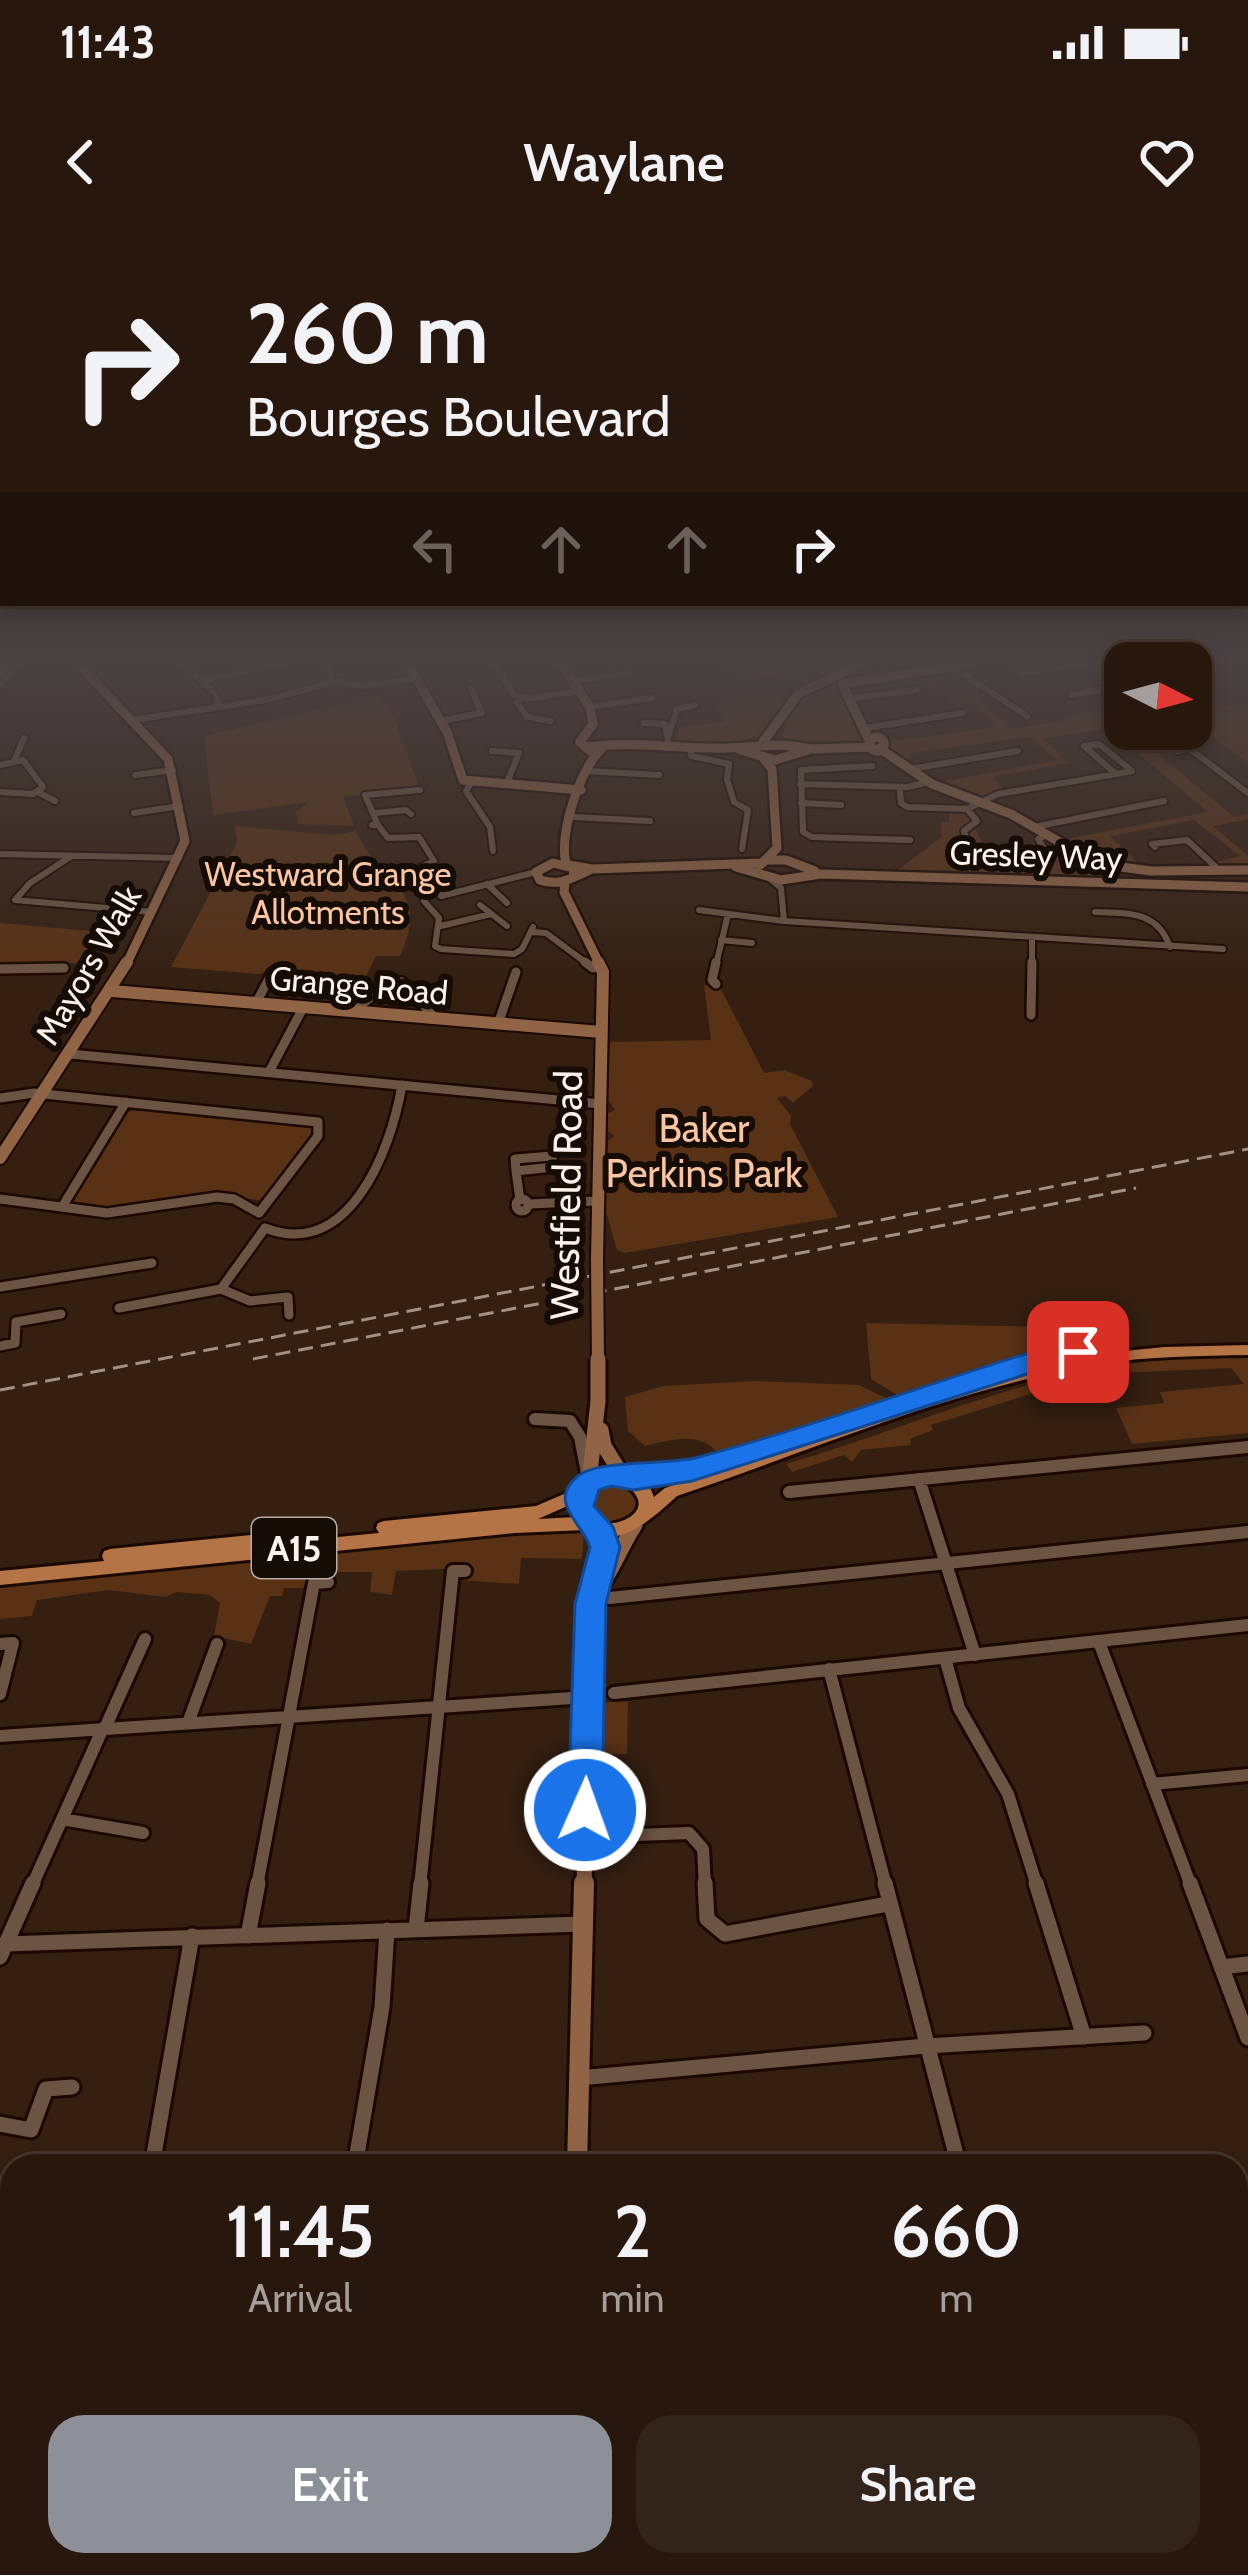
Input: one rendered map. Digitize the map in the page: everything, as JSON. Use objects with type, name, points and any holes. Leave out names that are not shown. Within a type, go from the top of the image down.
[{"type":"main road","name":"A15","points":[[0,1568],[525,1514],[586,1484],[692,1470],[1022,1365],[1078,1352],[1164,1342],[1248,1346]]},
{"type":"main road","name":"A15","points":[[0,1578],[515,1526],[593,1525],[616,1531],[640,1519],[671,1492],[1004,1382],[1085,1361],[1248,1346]]},
{"type":"main road","points":[[628,1477],[647,1494],[640,1519]]},
{"type":"main road","points":[[586,1484],[580,1509],[593,1525]]},
{"type":"street","points":[[34,772],[43,784],[38,793]]},
{"type":"street","points":[[135,775],[158,772]]},
{"type":"street","points":[[0,854],[179,857],[185,837],[173,772]]},
{"type":"street","points":[[463,772],[466,791],[490,827],[493,851]]},
{"type":"street","points":[[506,785],[511,772]]},
{"type":"street","points":[[568,884],[576,871],[567,865],[563,851],[587,772]]},
{"type":"street","points":[[604,772],[658,775]]},
{"type":"street","points":[[728,772],[734,802],[748,810],[742,849]]},
{"type":"street","points":[[766,869],[777,848],[776,772]]},
{"type":"street","points":[[802,772],[803,832],[808,836],[910,840]]},
{"type":"street","points":[[914,772],[1034,827],[1081,858],[1120,868],[1248,870]]},
{"type":"street","points":[[900,792],[901,803],[907,806],[967,808],[998,794],[1127,772]]},
{"type":"street","points":[[1221,772],[1248,793]]},
{"type":"street","points":[[467,781],[581,790]]},
{"type":"street","points":[[800,784],[908,787],[929,782]]},
{"type":"street","points":[[419,790],[363,795],[375,813],[375,825],[388,838],[419,837],[434,861],[416,870],[441,896]]},
{"type":"street","points":[[0,792],[38,793],[55,801]]},
{"type":"street","points":[[1034,827],[1164,801]]},
{"type":"street","points":[[802,803],[841,805]]},
{"type":"street","points":[[134,813],[180,806]]},
{"type":"street","points":[[967,808],[977,821],[964,832],[968,838]]},
{"type":"street","points":[[375,813],[408,810]]},
{"type":"street","points":[[573,817],[650,821]]},
{"type":"street","points":[[1044,849],[1038,839],[1046,835]]},
{"type":"street","points":[[1155,847],[1152,844],[1187,840],[1219,870]]},
{"type":"street","points":[[777,848],[795,870]]},
{"type":"street","points":[[542,878],[547,864],[563,851]]},
{"type":"street","points":[[70,857],[30,883],[15,901],[152,912]]},
{"type":"street","name":"Mayors Walk","points":[[0,1157],[112,991],[179,857]]},
{"type":"street","points":[[547,864],[795,870]]},
{"type":"street","points":[[441,926],[421,902],[515,879],[568,884],[592,868]]},
{"type":"street","points":[[766,869],[795,870]]},
{"type":"street","points":[[766,869],[781,888],[784,921]]},
{"type":"street","points":[[781,888],[795,870]]},
{"type":"street","name":"Gresley Way","points":[[795,870],[1248,886]]},
{"type":"street","points":[[487,884],[507,903]]},
{"type":"street","name":"Westfield Road","points":[[568,884],[603,978],[598,1407],[604,1445],[628,1477]]},
{"type":"street","points":[[480,905],[507,926]]},
{"type":"street","points":[[700,910],[784,921],[1223,950]]},
{"type":"street","points":[[1095,912],[1149,915],[1167,931],[1170,947]]},
{"type":"street","points":[[441,926],[491,914]]},
{"type":"street","points":[[716,983],[712,980],[728,914]]},
{"type":"street","points":[[441,926],[435,946],[441,949],[525,955],[498,1024]]},
{"type":"street","points":[[517,952],[532,929],[576,953],[574,959]]},
{"type":"street","points":[[1031,1015],[1032,938]]},
{"type":"street","points":[[721,940],[752,943]]},
{"type":"street","points":[[561,959],[586,961],[593,968]]},
{"type":"street","points":[[0,969],[64,968]]},
{"type":"street","points":[[256,1003],[272,973]]},
{"type":"street","points":[[352,1012],[392,981],[402,982],[436,1018]]},
{"type":"street","name":"Grange Road","points":[[112,991],[601,1032]]},
{"type":"street","points":[[269,1072],[303,1008]]},
{"type":"street","points":[[70,1054],[601,1104]]},
{"type":"street","points":[[0,1199],[107,1213],[234,1198],[259,1213],[265,1228],[288,1237],[320,1231],[343,1216],[393,1138],[402,1085]]},
{"type":"street","points":[[0,1098],[44,1094],[318,1122],[318,1136],[259,1213]]},
{"type":"street","points":[[62,1207],[127,1102]]},
{"type":"street","points":[[516,1171],[525,1202],[597,1202]]},
{"type":"street","points":[[221,1288],[265,1228]]},
{"type":"street","points":[[0,1287],[152,1263]]},
{"type":"street","points":[[119,1308],[221,1288],[250,1301],[288,1297],[290,1315]]},
{"type":"street","points":[[0,1346],[15,1343],[16,1322],[61,1314]]},
{"type":"street","name":"Westfield Road","points":[[586,1484],[598,1407]]},
{"type":"street","points":[[535,1419],[570,1421],[580,1437],[586,1484]]},
{"type":"street","points":[[789,1492],[810,1486],[1248,1447]]},
{"type":"street","points":[[919,1479],[975,1655]]},
{"type":"street","points":[[592,1596],[607,1580],[612,1558],[640,1519]]},
{"type":"street","points":[[577,2154],[592,1596],[605,1547],[593,1525]]},
{"type":"street","points":[[610,1598],[1248,1532]]},
{"type":"street","points":[[416,1929],[457,1568]]},
{"type":"street","points":[[248,1936],[319,1579]]},
{"type":"street","points":[[614,1693],[1248,1624]]},
{"type":"street","points":[[145,1639],[4,1945],[583,1924]]},
{"type":"street","points":[[1099,1642],[1248,2038]]},
{"type":"street","points":[[0,1694],[13,1643]]},
{"type":"street","points":[[188,1723],[217,1644]]},
{"type":"street","points":[[945,1658],[959,1708],[1008,1794],[1084,2037]]},
{"type":"street","points":[[829,1669],[956,2154]]},
{"type":"street","points":[[0,1736],[588,1697]]},
{"type":"street","points":[[1153,1784],[1248,1775]]},
{"type":"street","points":[[62,1819],[143,1832]]},
{"type":"street","points":[[585,1837],[688,1833],[703,1849],[707,1918],[725,1934],[888,1904]]},
{"type":"street","points":[[357,2154],[382,2007],[387,1930]]},
{"type":"street","points":[[154,2154],[192,1936]]},
{"type":"street","points":[[1222,1967],[1248,1964]]},
{"type":"street","points":[[579,2078],[926,2045],[1144,2032]]},
{"type":"street","points":[[0,2124],[31,2130],[46,2089],[72,2087]]},
{"type":"green space","points":[[208,772],[414,772],[419,787],[343,797],[354,826],[299,824],[295,813],[308,802],[213,815]]},
{"type":"green space","points":[[1020,772],[993,777],[1004,790],[979,798],[936,783]]},
{"type":"green space","points":[[1160,772],[1179,772],[1234,817],[1248,814],[1248,819],[1213,826],[1248,856],[1248,868],[1221,866],[1217,862],[1240,856],[1194,820],[1110,836],[1144,869],[1096,860],[1061,840],[1208,812]]},
{"type":"green space","points":[[949,810],[961,810],[974,820],[968,826],[976,830],[988,855],[1068,854],[1112,870],[1115,881],[895,872],[942,837],[941,822],[949,822]]},
{"type":"green space","name":"Westward Grange Allotments","points":[[235,826],[334,835],[356,831],[406,898],[410,913],[400,956],[376,956],[363,983],[294,977],[276,968],[260,974],[171,967],[237,842]]},
{"type":"green space","points":[[0,923],[92,931],[87,939],[94,940],[78,963],[0,965]]},
{"type":"green space","name":"Baker Perkins Park","points":[[704,985],[721,989],[764,1073],[784,1070],[812,1081],[813,1086],[793,1103],[785,1096],[777,1098],[791,1116],[790,1124],[838,1217],[625,1253],[617,1250],[606,1212],[608,1141],[614,1136],[608,1131],[608,1113],[615,1110],[608,1100],[610,1042],[711,1040]]},
{"type":"green space","points":[[135,1109],[316,1128],[264,1201],[236,1197],[108,1210],[68,1204],[123,1115]]},
{"type":"green space","points":[[866,1323],[1104,1328],[1109,1342],[1074,1347],[899,1396],[871,1379]]},
{"type":"green space","points":[[1187,1355],[1248,1355],[1248,1433],[1132,1444],[1116,1408],[1164,1403],[1160,1392],[1244,1384],[1231,1368],[1095,1374],[931,1425],[933,1430],[910,1439],[911,1445],[861,1450],[852,1462],[844,1455],[792,1472],[786,1464],[1070,1374]]},
{"type":"green space","points":[[754,1381],[859,1385],[888,1399],[720,1455],[694,1440],[645,1446],[628,1431],[625,1397],[663,1386]]},
{"type":"green space","points":[[616,1481],[631,1488],[638,1503],[631,1518],[616,1525],[601,1518],[594,1503],[601,1488]]},
{"type":"green space","points":[[584,1531],[582,1559],[521,1558],[519,1584],[457,1580],[466,1574],[465,1568],[396,1571],[392,1595],[370,1592],[372,1572],[332,1572],[330,1579],[308,1579],[306,1588],[284,1588],[282,1596],[270,1596],[251,1644],[214,1636],[220,1603],[210,1595],[177,1592],[165,1597],[109,1590],[37,1600],[32,1616],[0,1619],[0,1583],[510,1532]]},
{"type":"green space","points":[[628,1701],[627,1754],[594,1755],[595,1703]]},
{"type":"railway","points":[[0,1390],[1248,1149]]},
{"type":"railway","points":[[253,1359],[1136,1188]]},
{"type":"route","points":[[585,1810],[591,1604],[605,1547],[603,1535],[583,1516],[578,1501],[589,1482],[610,1474],[634,1479],[692,1470],[1022,1365],[1078,1352]]}]
